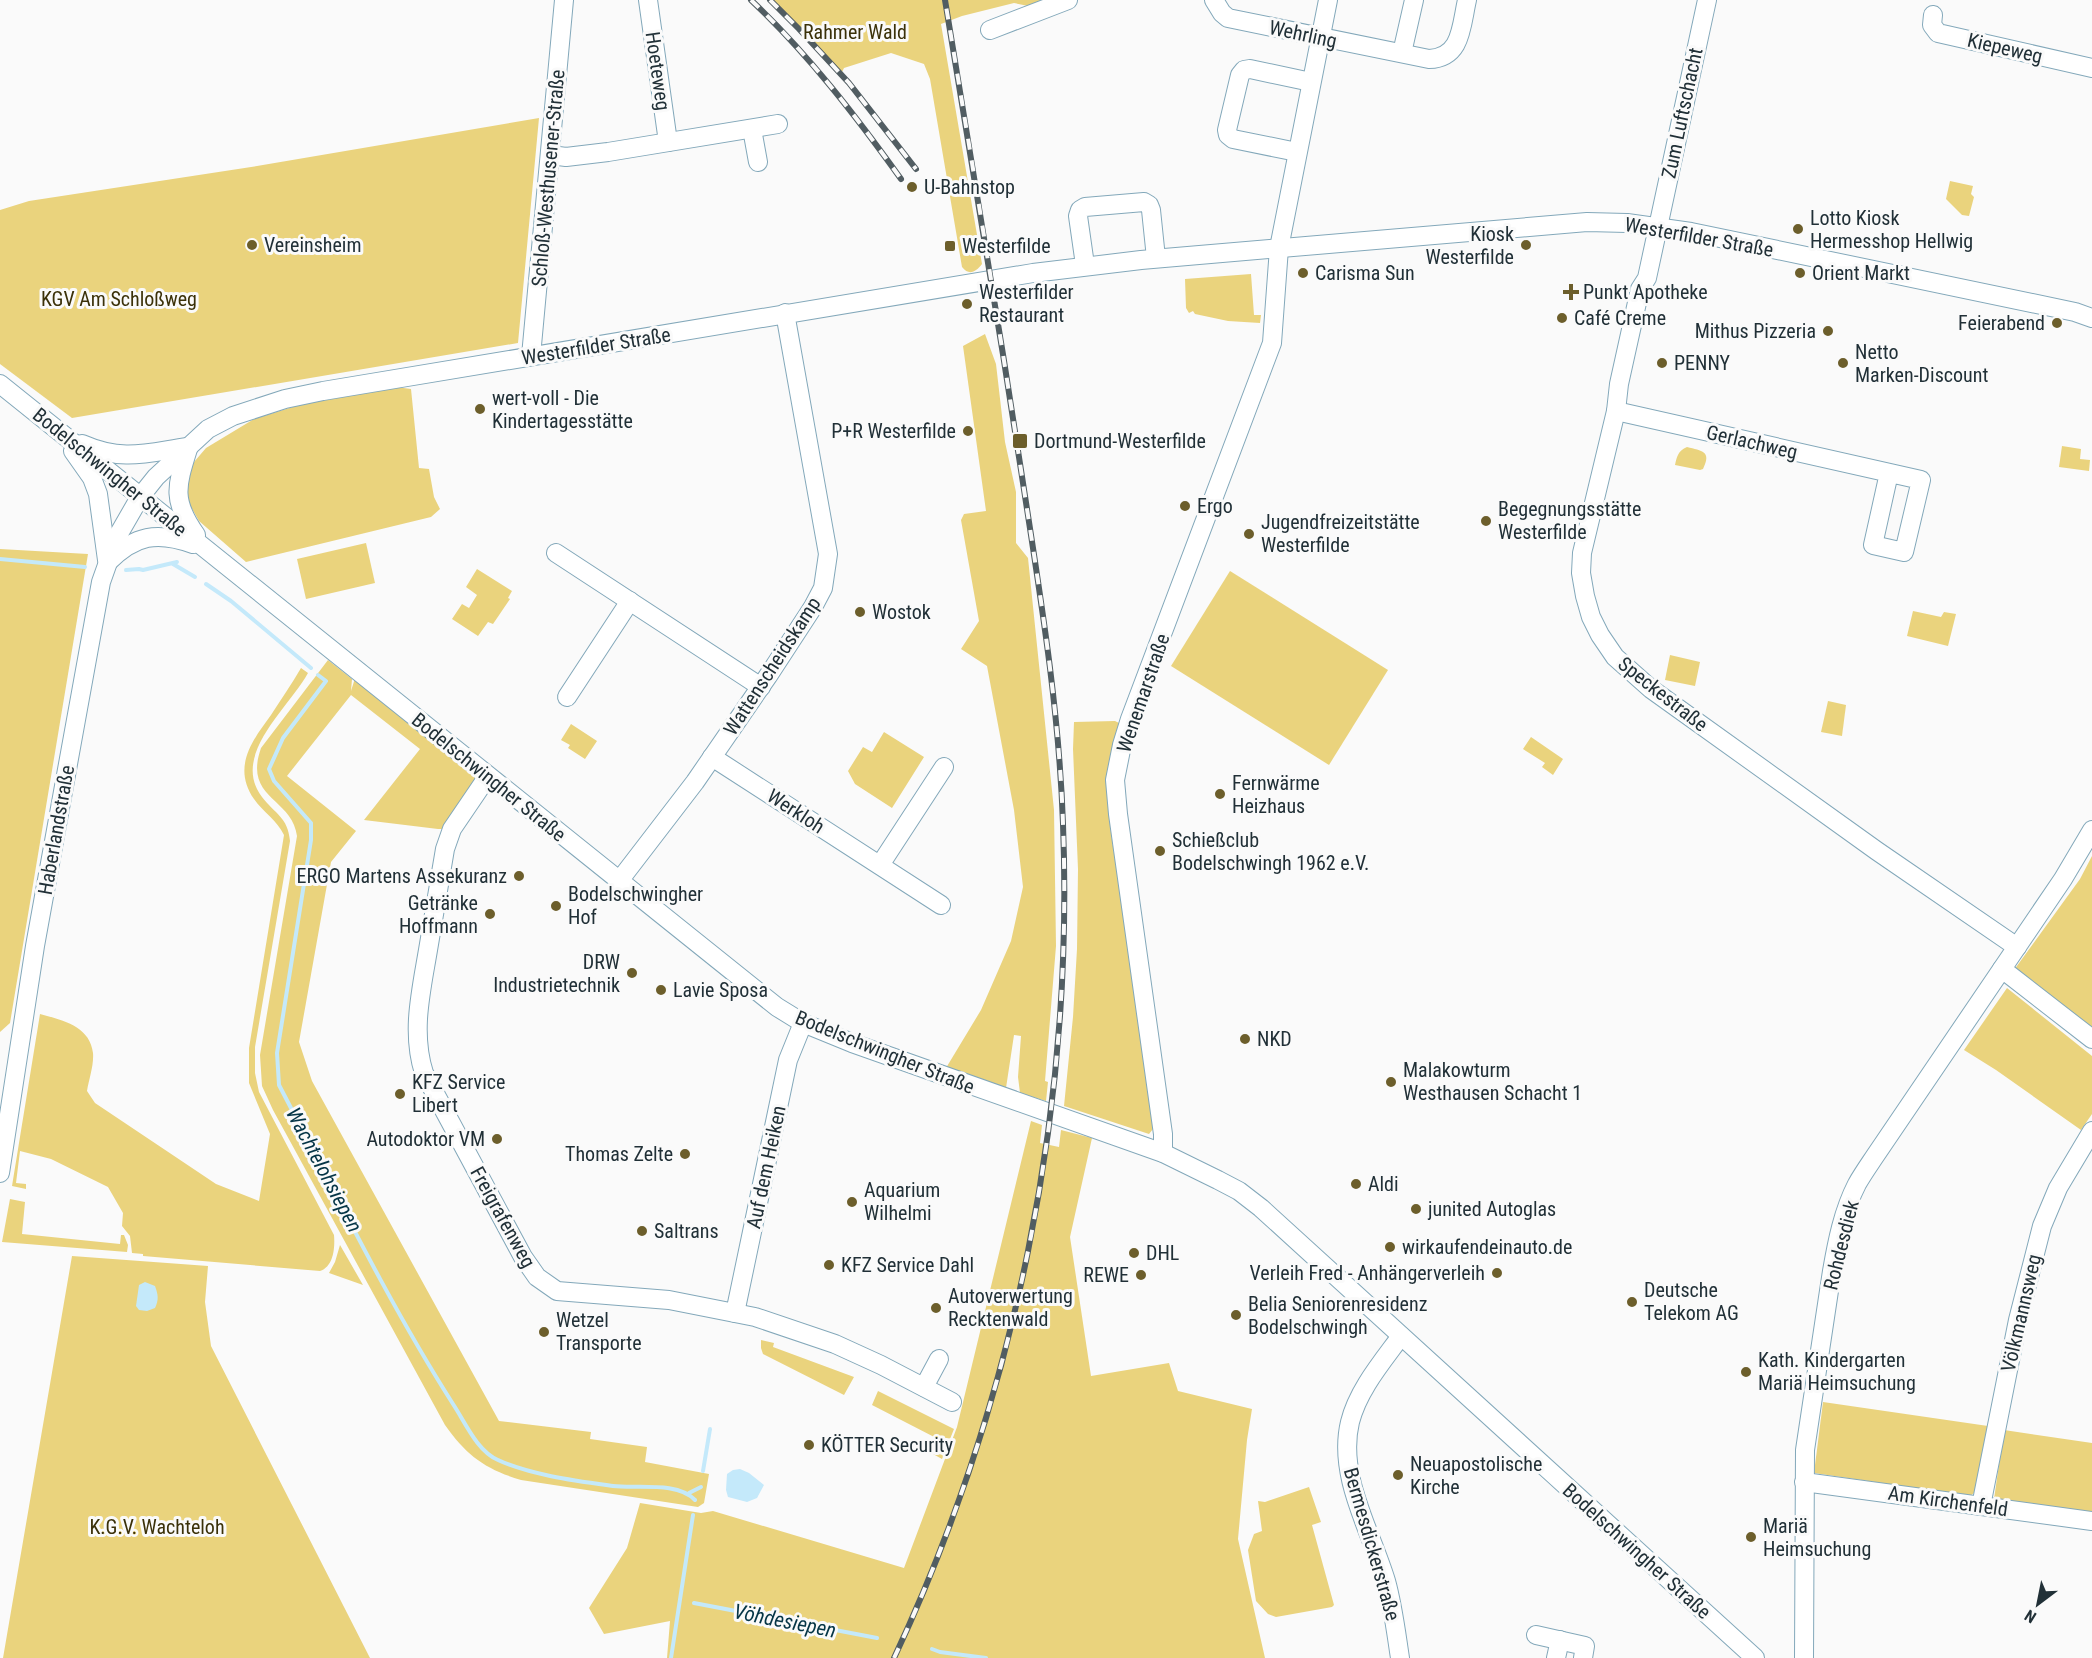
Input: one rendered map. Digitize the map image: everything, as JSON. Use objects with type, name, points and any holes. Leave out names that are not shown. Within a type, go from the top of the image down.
[{"type":"street","name":"Schloß-Westhusener-Straße","points":[[531,356],[564,0]]},
{"type":"street","name":"Hoeteweg","points":[[648,0],[668,142]]},
{"type":"street","points":[[990,30],[1068,0]]},
{"type":"street","name":"Wehrling","points":[[1214,0],[1228,18],[1429,59],[1440,59],[1456,46],[1467,0]]},
{"type":"street","name":"Wenemarstraße","points":[[1163,1153],[1164,1134],[1115,780],[1130,719],[1272,343],[1279,248],[1328,0]]},
{"type":"street","points":[[1402,53],[1413,0]]},
{"type":"street","name":"Zum Luftschacht","points":[[1657,227],[1707,0]]},
{"type":"street","name":"Kiepeweg","points":[[1934,15],[1932,25],[1938,33],[2092,68]]},
{"type":"street","points":[[1297,153],[1233,139],[1228,135],[1227,130],[1240,75],[1244,70],[1250,69],[1311,82]]},
{"type":"street","points":[[551,155],[566,157],[778,124]]},
{"type":"street","points":[[752,129],[758,162]]},
{"type":"street","points":[[1085,265],[1078,216],[1080,210],[1085,207],[1144,202],[1149,205],[1156,258]]},
{"type":"street","name":"Westerfilder Straße","points":[[140,496],[156,477],[208,429],[233,416],[285,399],[785,313],[1085,265],[1156,258],[1587,222],[1627,223],[1899,275],[2075,312],[2092,318]]},
{"type":"street","name":"Speckestraße","points":[[1657,227],[1647,278],[1640,289],[1619,384],[1616,411],[1585,537],[1581,573],[1591,616],[1600,635],[1615,657],[1651,689],[1877,851],[2017,947]]},
{"type":"street","name":"Wattenscheidskamp","points":[[619,881],[761,687],[823,588],[828,554],[785,313]]},
{"type":"street","name":"Bodelschwingher Straße","points":[[0,384],[770,1002],[803,1023],[969,1086],[1163,1153],[1218,1180],[1257,1204],[1755,1658]]},
{"type":"street","name":"Gerlachweg","points":[[1616,411],[1889,473]]},
{"type":"street","points":[[61,434],[101,452],[124,455],[143,455],[188,447],[179,481],[179,503],[183,516],[206,550]]},
{"type":"street","points":[[61,434],[92,478],[98,494],[108,562]]},
{"type":"street","name":"Haberlandstraße","points":[[0,1173],[35,946],[101,582],[117,537],[140,496]]},
{"type":"street","points":[[108,562],[118,552],[147,537],[170,536],[206,550]]},
{"type":"street","points":[[555,553],[761,687]]},
{"type":"street","points":[[567,698],[630,601]]},
{"type":"street","name":"Werkloh","points":[[712,756],[941,905]]},
{"type":"street","points":[[880,865],[944,767]]},
{"type":"street","name":"Freigrafenweg","points":[[488,777],[452,829],[445,849],[418,1007],[417,1039],[424,1073],[523,1257],[537,1277],[557,1291],[669,1300],[735,1313],[793,1329],[835,1344],[952,1402]]},
{"type":"street","name":"Rohdesdiek","points":[[1804,1658],[1805,1450],[1837,1244],[1852,1196],[1875,1156],[2069,869],[2092,830]]},
{"type":"street","points":[[2002,969],[2092,1039]]},
{"type":"street","name":"Auf dem Heiken","points":[[735,1313],[788,1060],[803,1023]]},
{"type":"street","name":"Völkmannsweg","points":[[1981,1506],[2018,1320],[2039,1234],[2058,1188],[2092,1131]]},
{"type":"street","name":"Bermesdickerstraße","points":[[1400,1658],[1386,1582],[1355,1492],[1348,1464],[1347,1443],[1351,1421],[1359,1401],[1370,1380],[1401,1336]]},
{"type":"street","points":[[924,1387],[939,1359]]},
{"type":"street","name":"Am Kirchenfeld","points":[[1804,1482],[2092,1521]]},
{"type":"street","points":[[1538,1640],[1558,1649],[1585,1646],[1583,1658]]},
{"type":"green space","name":"Rahmer Wald","points":[[772,0],[1051,0],[1033,7],[1014,3],[962,16],[941,24],[982,264],[977,269],[970,272],[962,267],[930,79],[924,64],[891,53],[844,68],[842,72]]},
{"type":"green space","name":"KGV Am Schloßweg","points":[[539,118],[518,343],[72,418],[0,364],[0,210],[29,201],[257,166]]},
{"type":"green space","points":[[1950,181],[1973,186],[1971,194],[1974,197],[1969,216],[1962,215],[1946,199]]},
{"type":"green space","points":[[1251,274],[1254,315],[1261,315],[1260,323],[1228,321],[1195,314],[1193,311],[1189,313],[1186,308],[1185,279]]},
{"type":"green space","points":[[985,334],[996,364],[1005,442],[1016,492],[1016,543],[1028,558],[1054,810],[1056,946],[1045,1081],[1048,1082],[1046,1101],[1020,1093],[1018,1077],[1021,1036],[1014,1035],[1006,1088],[946,1068],[981,1010],[1011,941],[1023,887],[1014,810],[987,666],[961,649],[979,621],[961,520],[964,514],[986,511],[963,346]]},
{"type":"green space","points":[[396,387],[411,389],[419,468],[429,469],[434,497],[440,509],[431,517],[246,562],[199,521],[186,498],[188,469],[206,448],[254,419],[299,405]]},
{"type":"green space","points":[[2062,446],[2081,449],[2080,459],[2090,460],[2089,471],[2059,467]]},
{"type":"green space","points":[[1687,447],[1706,455],[1703,469],[1675,465],[1678,454]]},
{"type":"green space","points":[[366,543],[375,583],[306,599],[297,559]]},
{"type":"green space","points":[[0,549],[88,554],[10,1023],[0,1032]]},
{"type":"green space","points":[[477,569],[512,591],[508,598],[510,599],[493,624],[488,622],[478,636],[452,619],[462,604],[469,608],[477,595],[466,587]]},
{"type":"green space","points":[[1230,571],[1388,670],[1329,765],[1171,666]]},
{"type":"green space","points":[[1913,611],[1941,617],[1944,612],[1956,614],[1948,646],[1907,636]]},
{"type":"green space","points":[[1670,655],[1700,662],[1695,686],[1665,680]]},
{"type":"green space","points":[[328,660],[352,679],[351,691],[357,672],[488,776],[452,829],[364,820],[420,749],[351,695],[287,776],[356,831],[331,862],[299,1042],[312,1081],[499,1421],[591,1432],[590,1439],[647,1447],[645,1462],[709,1474],[704,1503],[698,1507],[521,1480],[487,1466],[469,1453],[445,1425],[262,1086],[260,1055],[297,836],[287,813],[263,788],[258,778],[257,765],[261,748]]},
{"type":"green space","points":[[301,668],[308,673],[266,732],[257,749],[253,765],[254,781],[262,797],[287,826],[290,841],[255,1047],[255,1073],[259,1092],[334,1235],[333,1256],[325,1269],[320,1271],[143,1256],[143,1254],[132,1253],[130,1236],[122,1226],[123,1213],[108,1187],[51,1159],[20,1151],[16,1183],[26,1184],[26,1189],[12,1186],[40,1014],[74,1026],[87,1036],[93,1058],[87,1091],[95,1103],[216,1184],[259,1201],[270,1134],[249,1083],[249,1048],[284,835],[254,799],[245,776],[245,765],[251,745]]},
{"type":"green space","points":[[1828,701],[1846,705],[1842,736],[1821,732]]},
{"type":"green space","points":[[1115,721],[1119,723],[1109,814],[1154,1123],[1149,1134],[1064,1106],[1077,949],[1078,869],[1074,722]]},
{"type":"green space","points":[[571,724],[597,741],[585,759],[568,748],[570,745],[561,740]]},
{"type":"green space","points":[[884,732],[924,757],[892,808],[855,784],[848,771],[863,747],[872,752]]},
{"type":"green space","points":[[1531,737],[1563,759],[1553,775],[1542,767],[1545,763],[1523,749]]},
{"type":"green space","points":[[2092,856],[2092,1029],[2014,970],[2080,879]]},
{"type":"green space","points":[[2007,988],[2092,1056],[2092,1114],[2081,1130],[1964,1050]]},
{"type":"green space","points":[[1031,1121],[1042,1125],[1040,1143],[1059,1147],[1061,1130],[1092,1138],[1070,1237],[1091,1376],[1169,1363],[1178,1391],[1252,1409],[1238,1539],[1265,1658],[667,1658],[670,1621],[604,1634],[589,1608],[627,1548],[640,1503],[701,1513],[713,1511],[904,1568],[957,1427]]},
{"type":"green space","points":[[10,1199],[25,1202],[22,1234],[120,1244],[121,1235],[124,1235],[128,1245],[127,1252],[2,1242]]},
{"type":"green space","points":[[340,1245],[363,1285],[329,1273]]},
{"type":"green space","name":"K.G.V. Wachteloh","points":[[72,1256],[208,1266],[205,1302],[211,1346],[370,1658],[3,1658]]},
{"type":"green space","points":[[761,1340],[774,1343],[773,1347],[854,1377],[844,1395],[763,1354]]},
{"type":"green space","points":[[878,1391],[954,1429],[942,1459],[933,1454],[940,1440],[872,1405]]},
{"type":"green space","points":[[1823,1402],[1988,1426],[1978,1490],[1970,1496],[1814,1473]]},
{"type":"green space","points":[[2004,1430],[2092,1443],[2092,1512],[1994,1499]]},
{"type":"green space","points":[[1309,1487],[1321,1522],[1312,1525],[1334,1605],[1276,1617],[1268,1614],[1256,1601],[1248,1550],[1254,1534],[1262,1531],[1258,1501],[1265,1502]]},
{"type":"water","points":[[145,1282],[155,1286],[158,1297],[155,1308],[147,1311],[139,1310],[136,1306],[139,1285]]},
{"type":"water","points":[[740,1469],[764,1485],[757,1498],[747,1502],[728,1497],[726,1490],[727,1474]]},
{"type":"waterway","points":[[0,559],[85,567]]},
{"type":"waterway","name":"Wachtelohsiepen","points":[[126,570],[143,570],[177,562]]},
{"type":"waterway","name":"Wachtelohsiepen","points":[[173,564],[195,577]]},
{"type":"waterway","name":"Wachtelohsiepen","points":[[206,584],[231,601],[311,668]]},
{"type":"waterway","name":"Wachtelohsiepen","points":[[318,675],[326,681],[283,738],[269,769],[274,781],[311,823],[311,840],[277,1053],[279,1085],[406,1326],[467,1427],[484,1450],[498,1460],[539,1474],[613,1486],[667,1488],[678,1490],[695,1500]]},
{"type":"waterway","points":[[703,1471],[710,1429]]},
{"type":"waterway","points":[[689,1493],[701,1487]]},
{"type":"waterway","name":"Wachtelohsiepen","points":[[671,1658],[693,1515]]},
{"type":"waterway","name":"Vöhdesiepen","points":[[694,1603],[877,1638]]},
{"type":"waterway","name":"Vöhdesiepen","points":[[932,1649],[986,1658]]},
{"type":"railway","points":[[751,0],[830,86],[901,179]]},
{"type":"railway","points":[[770,0],[849,83],[916,169]]},
{"type":"railway","points":[[894,1658],[936,1560],[973,1459],[1004,1356],[1028,1251],[1046,1145],[1058,1038],[1064,931],[1061,779],[1047,647],[1003,352],[945,0]]},
{"type":"place","name":"U-Bahnstop","points":[[912,187]]},
{"type":"place","name":"Lotto Kiosk Hermesshop Hellwig","points":[[1798,229]]},
{"type":"place","name":"Vereinsheim","points":[[252,245]]},
{"type":"place","name":"Kiosk Westerfilde","points":[[1526,245]]},
{"type":"place","name":"Westerfilde","points":[[950,246]]},
{"type":"place","name":"Carisma Sun","points":[[1303,273]]},
{"type":"place","name":"Orient Markt","points":[[1800,273]]},
{"type":"place","name":"Punkt Apotheke","points":[[1571,292]]},
{"type":"place","name":"Westerfilder Restaurant","points":[[967,304]]},
{"type":"place","name":"Café Creme","points":[[1562,318]]},
{"type":"place","name":"Feierabend","points":[[2057,323]]},
{"type":"place","name":"Mithus Pizzeria","points":[[1828,331]]},
{"type":"place","name":"PENNY","points":[[1662,363]]},
{"type":"place","name":"Netto Marken-Discount","points":[[1843,363]]},
{"type":"place","name":"wert-voll - Die Kindertagesstätte","points":[[480,409]]},
{"type":"place","name":"P+R Westerfilde","points":[[968,431]]},
{"type":"place","name":"Dortmund-Westerfilde","points":[[1020,441]]},
{"type":"place","name":"Ergo","points":[[1185,506]]},
{"type":"place","name":"Begegnungsstätte Westerfilde","points":[[1486,521]]},
{"type":"place","name":"Jugendfreizeitstätte Westerfilde","points":[[1249,534]]},
{"type":"place","name":"Wostok","points":[[860,612]]},
{"type":"place","name":"Fernwärme Heizhaus","points":[[1220,794]]},
{"type":"place","name":"Schießclub Bodelschwingh 1962 e.V.","points":[[1160,851]]},
{"type":"place","name":"ERGO Martens Assekuranz","points":[[519,876]]},
{"type":"place","name":"Bodelschwingher Hof","points":[[556,906]]},
{"type":"place","name":"Getränke Hoffmann","points":[[490,914]]},
{"type":"place","name":"DRW Industrietechnik","points":[[632,973]]},
{"type":"place","name":"Lavie Sposa","points":[[661,990]]},
{"type":"place","name":"NKD","points":[[1245,1039]]},
{"type":"place","name":"Malakowturm Westhausen Schacht 1","points":[[1391,1082]]},
{"type":"place","name":"KFZ Service Libert","points":[[400,1094]]},
{"type":"place","name":"Autodoktor VM","points":[[497,1139]]},
{"type":"place","name":"Thomas Zelte","points":[[685,1154]]},
{"type":"place","name":"Aldi","points":[[1356,1184]]},
{"type":"place","name":"Aquarium Wilhelmi","points":[[852,1202]]},
{"type":"place","name":"junited Autoglas","points":[[1416,1209]]},
{"type":"place","name":"Saltrans","points":[[642,1231]]},
{"type":"place","name":"wirkaufendeinauto.de","points":[[1390,1247]]},
{"type":"place","name":"DHL","points":[[1134,1253]]},
{"type":"place","name":"KFZ Service Dahl","points":[[829,1265]]},
{"type":"place","name":"Verleih Fred - Anhängerverleih","points":[[1497,1273]]},
{"type":"place","name":"REWE","points":[[1141,1275]]},
{"type":"place","name":"Deutsche Telekom AG","points":[[1632,1302]]},
{"type":"place","name":"Autoverwertung Recktenwald","points":[[936,1308]]},
{"type":"place","name":"Belia Seniorenresidenz Bodelschwingh","points":[[1236,1315]]},
{"type":"place","name":"Wetzel Transporte","points":[[544,1332]]},
{"type":"place","name":"Kath. Kindergarten Mariä Heimsuchung","points":[[1746,1372]]},
{"type":"place","name":"KÖTTER Security","points":[[809,1445]]},
{"type":"place","name":"Neuapostolische Kirche","points":[[1398,1475]]},
{"type":"place","name":"Mariä Heimsuchung","points":[[1751,1537]]}]
